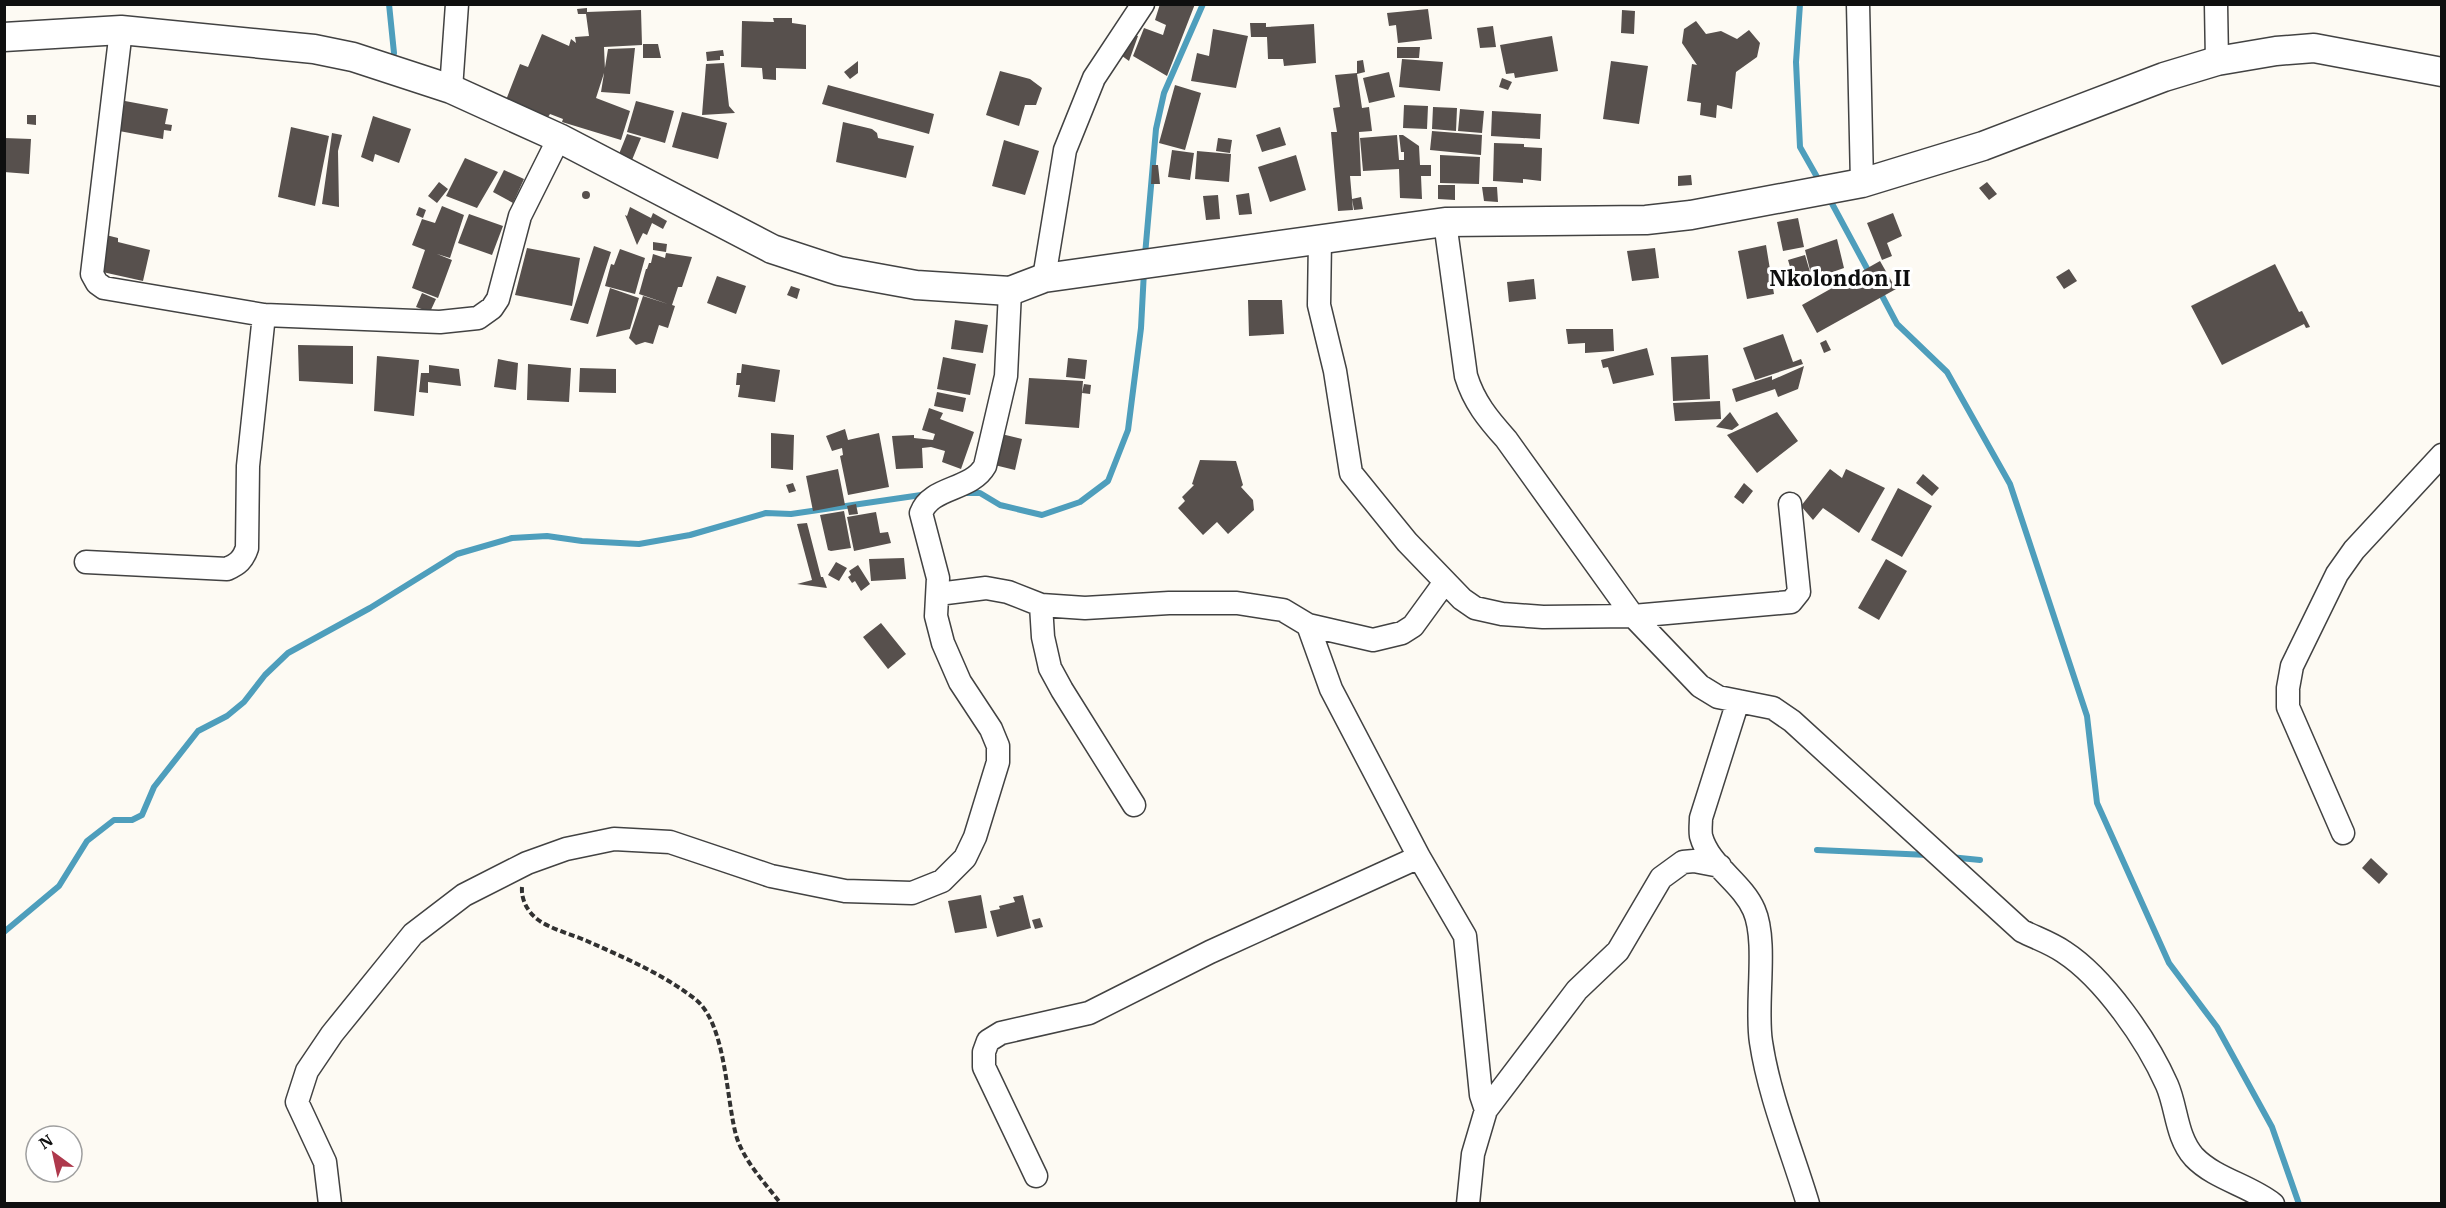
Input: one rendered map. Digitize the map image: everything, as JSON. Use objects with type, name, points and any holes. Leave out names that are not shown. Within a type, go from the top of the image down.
[{"type":"street","points":[[451,89],[457,4]]},
{"type":"street","points":[[1044,278],[1065,150],[1094,78],[1143,4]]},
{"type":"street","points":[[1858,4],[1862,183]]},
{"type":"street","points":[[2216,4],[2217,61]]},
{"type":"street","points":[[121,30],[93,266],[93,274],[97,283],[104,288],[264,315],[440,322],[478,318],[485,314],[498,299],[520,216],[559,138]]},
{"type":"street","points":[[4,37],[121,30],[314,49],[353,57],[451,89],[559,138],[772,249],[839,271],[916,285],[1010,291],[1044,278],[1445,222],[1646,220],[1691,215],[1862,183],[1983,147],[2164,77],[2217,61],[2276,51],[2314,48],[2442,72]]},
{"type":"street","points":[[1445,222],[1466,376],[1472,394],[1483,414],[1506,439],[1633,616],[1700,687],[1718,697],[1773,708],[1792,721],[2022,932],[2063,951],[2094,976],[2134,1027],[2167,1085],[2182,1140],[2194,1156],[2205,1166],[2273,1203]]},
{"type":"street","points":[[1320,239],[1319,304],[1335,371],[1351,473],[1407,542],[1462,599],[1475,608],[1502,614],[1543,617],[1633,616],[1791,602],[1799,592],[1790,504]]},
{"type":"street","points":[[330,1203],[325,1162],[297,1102],[307,1071],[332,1034],[413,934],[464,895],[527,863],[566,849],[614,839],[670,842],[771,876],[845,891],[912,892],[942,881],[965,858],[975,837],[998,762],[998,746],[991,729],[960,682],[943,643],[936,616],[938,578],[921,513],[924,504],[933,497],[972,481],[980,476],[985,466],[1006,376],[1010,291]]},
{"type":"street","points":[[86,562],[227,569],[237,565],[244,558],[247,548],[248,466],[264,315]]},
{"type":"street","points":[[2343,833],[2288,707],[2288,688],[2292,666],[2337,574],[2354,550],[2442,455]]},
{"type":"street","points":[[938,594],[986,588],[1008,592],[1041,605],[1085,608],[1169,603],[1237,603],[1283,610],[1308,625],[1373,640],[1388,638],[1413,626],[1446,582]]},
{"type":"street","points":[[1041,605],[1043,637],[1050,668],[1134,805]]},
{"type":"street","points":[[1308,625],[1331,689],[1419,857],[1465,936],[1481,1095],[1486,1110]]},
{"type":"street","points":[[1738,701],[1701,818],[1701,835],[1707,849],[1745,894],[1755,910],[1759,931],[1760,1040],[1769,1080],[1808,1203]]},
{"type":"street","points":[[1036,1176],[984,1067],[984,1052],[988,1041],[1001,1033],[1089,1013],[1210,952],[1419,857]]},
{"type":"street","points":[[1468,1203],[1473,1154],[1486,1110],[1577,990],[1618,951],[1661,878],[1683,862],[1694,861],[1720,866]]},
{"type":"path","points":[[527,863],[521,895],[537,920],[609,950],[680,988],[704,1006],[719,1046],[736,1138],[752,1165],[781,1203]]},
{"type":"building","points":[[1160,4],[1195,4],[1167,76],[1133,56],[1144,28],[1163,35],[1166,25],[1155,20]]},
{"type":"building","points":[[587,8],[587,12],[641,10],[642,45],[604,47],[605,70],[596,98],[630,111],[621,140],[562,122],[563,119],[550,114],[548,117],[506,100],[520,64],[528,67],[542,34],[569,46],[571,39],[576,43],[575,37],[589,36],[586,14],[578,14],[577,9]]},
{"type":"building","points":[[1428,9],[1432,39],[1398,43],[1396,25],[1389,26],[1387,13]]},
{"type":"building","points":[[1622,10],[1635,11],[1634,34],[1621,33]]},
{"type":"building","points":[[773,18],[792,18],[792,23],[806,25],[806,69],[776,68],[776,80],[763,79],[762,68],[741,67],[742,21],[774,22]]},
{"type":"building","points":[[1696,21],[1706,34],[1721,31],[1737,39],[1749,30],[1760,43],[1757,57],[1736,72],[1732,109],[1717,105],[1716,118],[1700,115],[1701,103],[1687,101],[1692,64],[1697,65],[1682,43],[1684,29]]},
{"type":"building","points":[[1250,23],[1266,23],[1266,27],[1314,24],[1316,63],[1284,66],[1283,59],[1268,59],[1267,37],[1251,37]]},
{"type":"building","points":[[1493,26],[1496,47],[1480,48],[1477,28]]},
{"type":"building","points":[[1213,29],[1248,36],[1236,88],[1191,81],[1197,53],[1209,56]]},
{"type":"building","points":[[1130,34],[1138,36],[1129,61],[1118,53]]},
{"type":"building","points":[[1552,36],[1558,71],[1515,78],[1514,73],[1506,74],[1500,45]]},
{"type":"building","points":[[643,44],[658,44],[661,58],[643,58]]},
{"type":"building","points":[[1397,47],[1420,47],[1419,58],[1397,58]]},
{"type":"building","points":[[635,48],[630,94],[601,92],[608,49]]},
{"type":"building","points":[[723,50],[724,56],[720,56],[720,60],[707,61],[706,52]]},
{"type":"building","points":[[1402,59],[1443,62],[1440,91],[1399,87]]},
{"type":"building","points":[[1363,60],[1365,72],[1357,74],[1362,108],[1369,107],[1372,131],[1359,132],[1361,176],[1350,176],[1353,210],[1338,211],[1331,132],[1337,132],[1333,108],[1340,107],[1335,75],[1357,73],[1357,61]]},
{"type":"building","points":[[858,61],[858,73],[850,79],[844,72]]},
{"type":"building","points":[[1611,61],[1648,66],[1639,124],[1603,119]]},
{"type":"building","points":[[724,63],[729,106],[735,113],[702,115],[706,64]]},
{"type":"building","points":[[1000,71],[1030,79],[1042,88],[1036,105],[1025,105],[1019,126],[986,115]]},
{"type":"building","points":[[1389,72],[1395,97],[1369,103],[1363,78]]},
{"type":"building","points":[[1502,78],[1512,82],[1508,90],[1499,87]]},
{"type":"building","points":[[828,85],[934,114],[929,134],[822,104]]},
{"type":"building","points":[[1175,85],[1201,93],[1185,150],[1159,143]]},
{"type":"building","points":[[125,101],[168,109],[165,124],[172,125],[171,131],[164,130],[163,139],[119,131]]},
{"type":"building","points":[[636,101],[674,111],[665,143],[627,132]]},
{"type":"building","points":[[1404,105],[1428,106],[1427,129],[1403,128]]},
{"type":"building","points":[[1433,107],[1457,108],[1456,131],[1432,129]]},
{"type":"building","points":[[1460,109],[1484,111],[1482,133],[1458,131]]},
{"type":"building","points":[[1492,111],[1541,114],[1540,139],[1491,136]]},
{"type":"building","points":[[682,112],[727,123],[718,159],[672,147]]},
{"type":"building","points":[[27,115],[36,115],[36,125],[27,124]]},
{"type":"building","points":[[373,116],[411,129],[399,163],[375,154],[373,162],[361,157]]},
{"type":"building","points":[[843,122],[872,129],[877,133],[878,138],[914,146],[906,178],[836,162]]},
{"type":"building","points":[[291,127],[329,136],[315,206],[278,197]]},
{"type":"building","points":[[1280,127],[1286,145],[1262,152],[1256,135]]},
{"type":"building","points":[[1432,131],[1482,135],[1481,155],[1430,150]]},
{"type":"building","points":[[332,133],[342,135],[338,151],[339,207],[322,204]]},
{"type":"building","points":[[627,134],[641,138],[632,160],[619,154]]},
{"type":"building","points":[[1397,135],[1399,160],[1404,160],[1399,135],[1403,135],[1419,146],[1420,165],[1431,165],[1431,176],[1421,176],[1422,199],[1400,198],[1399,169],[1363,171],[1360,138]]},
{"type":"building","points":[[4,138],[31,139],[29,174],[4,172]]},
{"type":"building","points":[[1218,138],[1232,140],[1230,153],[1216,151]]},
{"type":"building","points":[[1004,140],[1039,151],[1025,195],[992,186]]},
{"type":"building","points":[[1494,143],[1524,144],[1524,147],[1542,148],[1541,181],[1523,179],[1523,183],[1493,181]]},
{"type":"building","points":[[1172,150],[1194,153],[1190,180],[1168,177]]},
{"type":"building","points":[[1197,151],[1231,154],[1229,182],[1195,179]]},
{"type":"building","points":[[1296,155],[1306,190],[1270,202],[1258,167]]},
{"type":"building","points":[[1440,155],[1480,157],[1479,184],[1440,183]]},
{"type":"building","points":[[465,158],[498,172],[477,208],[446,196]]},
{"type":"building","points":[[1152,165],[1158,165],[1160,184],[1151,184]]},
{"type":"building","points":[[504,170],[524,179],[513,203],[493,192]]},
{"type":"building","points":[[1691,175],[1692,185],[1678,186],[1678,176]]},
{"type":"building","points":[[439,182],[448,189],[437,203],[428,196]]},
{"type":"building","points":[[1987,182],[1997,194],[1989,200],[1979,188]]},
{"type":"building","points":[[1438,185],[1455,185],[1455,200],[1438,199]]},
{"type":"building","points":[[1482,187],[1497,187],[1498,202],[1484,201]]},
{"type":"building","points":[[586,191],[590,195],[586,199],[582,195]]},
{"type":"building","points":[[1249,193],[1252,214],[1239,215],[1236,195]]},
{"type":"building","points":[[1218,195],[1220,219],[1206,220],[1203,196]]},
{"type":"building","points":[[1361,197],[1363,209],[1354,210],[1352,199]]},
{"type":"building","points":[[442,206],[464,215],[450,258],[437,254],[452,260],[438,298],[412,288],[425,250],[412,245],[422,219],[435,223]]},
{"type":"building","points":[[419,207],[426,210],[423,218],[416,215]]},
{"type":"building","points":[[630,207],[651,218],[653,213],[667,221],[663,229],[652,223],[647,235],[643,233],[637,245],[625,215],[627,216]]},
{"type":"building","points":[[1893,213],[1902,236],[1887,243],[1892,256],[1882,260],[1867,223]]},
{"type":"building","points":[[469,214],[503,226],[492,255],[458,243]]},
{"type":"building","points":[[1798,218],[1804,247],[1783,251],[1777,222]]},
{"type":"building","points":[[106,235],[118,238],[118,242],[150,250],[143,281],[98,271]]},
{"type":"building","points":[[1837,239],[1844,268],[1824,275],[1823,271],[1811,274],[1805,250]]},
{"type":"building","points":[[653,242],[667,244],[666,252],[653,250]]},
{"type":"building","points":[[1766,245],[1774,294],[1747,299],[1738,251]]},
{"type":"building","points":[[594,246],[611,252],[588,324],[570,320]]},
{"type":"building","points":[[527,248],[580,258],[572,306],[515,295]]},
{"type":"building","points":[[1655,248],[1659,278],[1632,281],[1627,251]]},
{"type":"building","points":[[620,249],[645,258],[635,294],[605,286],[611,264],[614,265]]},
{"type":"building","points":[[666,253],[692,257],[682,287],[678,287],[668,328],[659,325],[653,344],[645,342],[636,345],[629,338],[643,296],[668,304],[639,294],[653,254],[665,258]]},
{"type":"building","points":[[1805,255],[1813,282],[1796,287],[1788,260]]},
{"type":"building","points":[[1880,261],[1896,289],[1817,333],[1802,305]]},
{"type":"building","points":[[2275,264],[2299,312],[2302,311],[2310,327],[2306,328],[2304,324],[2222,365],[2191,306]]},
{"type":"building","points":[[2069,269],[2077,281],[2064,289],[2056,277]]},
{"type":"building","points":[[717,276],[746,286],[736,314],[707,303]]},
{"type":"building","points":[[1534,279],[1536,299],[1509,302],[1507,282]]},
{"type":"building","points":[[791,286],[800,289],[797,299],[787,295]]},
{"type":"building","points":[[610,288],[639,298],[630,329],[596,337]]},
{"type":"building","points":[[422,293],[436,299],[430,312],[416,307]]},
{"type":"building","points":[[1248,300],[1282,300],[1284,334],[1249,336]]},
{"type":"building","points":[[955,320],[988,325],[983,353],[951,349]]},
{"type":"building","points":[[1566,329],[1613,329],[1614,351],[1585,353],[1585,343],[1568,344]]},
{"type":"building","points":[[1783,334],[1793,362],[1801,359],[1803,364],[1755,380],[1743,348]]},
{"type":"building","points":[[1826,340],[1831,350],[1824,353],[1820,343]]},
{"type":"building","points":[[298,345],[353,346],[353,384],[299,381]]},
{"type":"building","points":[[1647,348],[1654,375],[1613,384],[1608,367],[1603,368],[1601,360]]},
{"type":"building","points":[[1708,355],[1710,399],[1673,401],[1671,357]]},
{"type":"building","points":[[377,356],[419,360],[414,416],[374,411]]},
{"type":"building","points":[[943,357],[976,364],[970,395],[937,389]]},
{"type":"building","points":[[1068,358],[1087,360],[1085,379],[1066,377]]},
{"type":"building","points":[[498,359],[518,363],[516,390],[494,387]]},
{"type":"building","points":[[528,364],[571,368],[569,402],[527,400]]},
{"type":"building","points":[[742,364],[780,370],[775,402],[738,397],[740,385],[736,385],[737,373],[741,373]]},
{"type":"building","points":[[429,365],[459,369],[461,386],[428,382],[428,393],[419,392],[421,373],[429,373]]},
{"type":"building","points":[[1804,366],[1798,389],[1778,397],[1775,389],[1736,402],[1732,389],[1772,376],[1772,380]]},
{"type":"building","points":[[580,368],[616,369],[616,393],[579,392]]},
{"type":"building","points":[[1029,378],[1083,381],[1079,428],[1025,424]]},
{"type":"building","points":[[1084,384],[1091,385],[1090,394],[1082,393]]},
{"type":"building","points":[[937,392],[966,398],[963,412],[934,406]]},
{"type":"building","points":[[1720,401],[1721,419],[1675,421],[1673,403]]},
{"type":"building","points":[[929,408],[943,413],[940,419],[974,432],[961,469],[942,462],[945,451],[931,447],[922,448],[923,468],[896,469],[892,436],[914,435],[914,438],[933,440],[935,434],[922,430]]},
{"type":"building","points":[[1730,412],[1739,425],[1732,430],[1716,427]]},
{"type":"building","points":[[1777,412],[1798,441],[1757,473],[1727,435]]},
{"type":"building","points":[[845,429],[848,440],[879,433],[889,487],[848,495],[840,456],[843,455],[842,448],[832,451],[826,436]]},
{"type":"building","points":[[985,430],[1022,439],[1015,470],[978,461]]},
{"type":"building","points":[[771,433],[794,435],[793,470],[771,468]]},
{"type":"building","points":[[1200,460],[1236,461],[1243,485],[1241,487],[1253,500],[1254,510],[1228,534],[1217,522],[1203,535],[1178,508],[1185,501],[1182,497],[1194,485],[1192,484]]},
{"type":"building","points":[[838,469],[845,505],[813,511],[806,476]]},
{"type":"building","points":[[1830,469],[1842,478],[1846,469],[1885,488],[1859,533],[1823,508],[1813,520],[1801,506]]},
{"type":"building","points":[[1923,474],[1939,488],[1932,496],[1916,483]]},
{"type":"building","points":[[793,483],[796,491],[789,493],[786,485]]},
{"type":"building","points":[[1744,483],[1753,491],[1743,504],[1734,497]]},
{"type":"building","points":[[1898,488],[1932,506],[1902,557],[1871,540]]},
{"type":"building","points":[[856,504],[858,514],[849,515],[847,506]]},
{"type":"building","points":[[844,511],[851,548],[828,550],[820,515]]},
{"type":"building","points":[[876,512],[880,533],[888,532],[891,543],[854,551],[847,517]]},
{"type":"building","points":[[807,523],[821,577],[827,588],[797,584],[812,580],[797,524]]},
{"type":"building","points":[[904,558],[906,579],[871,581],[869,559]]},
{"type":"building","points":[[1886,559],[1907,571],[1879,620],[1858,608]]},
{"type":"building","points":[[836,562],[847,568],[839,581],[828,575]]},
{"type":"building","points":[[858,565],[870,584],[861,591],[855,581],[852,583],[848,577],[851,575],[849,571]]},
{"type":"building","points":[[881,623],[906,654],[888,669],[863,637]]},
{"type":"building","points":[[2371,858],[2388,874],[2379,884],[2362,868]]},
{"type":"building","points":[[981,895],[987,928],[955,933],[948,901]]},
{"type":"building","points":[[1023,895],[1031,928],[997,937],[990,911],[1015,902],[1013,897]]},
{"type":"building","points":[[1040,918],[1043,927],[1035,929],[1032,920]]},
{"type":"waterway","points":[[389,4],[394,53]]},
{"type":"waterway","points":[[1145,255],[1156,129],[1164,93],[1203,4]]},
{"type":"waterway","points":[[1800,4],[1796,62],[1800,147],[1821,184]]},
{"type":"waterway","points":[[1829,198],[1870,274]]},
{"type":"waterway","points":[[962,493],[980,493],[1000,505],[1042,515],[1080,502],[1108,481],[1128,430],[1141,328],[1144,271]]},
{"type":"waterway","points":[[1879,290],[1897,324],[1947,372],[2010,484],[2087,716],[2097,803],[2169,963],[2217,1027],[2272,1127],[2299,1204]]},
{"type":"waterway","points":[[4,932],[59,886],[87,841],[114,820],[132,820],[142,815],[154,787],[198,731],[227,716],[244,702],[265,675],[288,653],[370,608],[457,554],[512,538],[547,536],[582,541],[639,544],[690,535],[766,513],[791,514],[928,494]]},
{"type":"waterway","points":[[1817,850],[1928,855]]},
{"type":"waterway","points":[[1950,857],[1980,860]]},
{"type":"district","name":"Nkolondon II","points":[[1840,277]]}]
